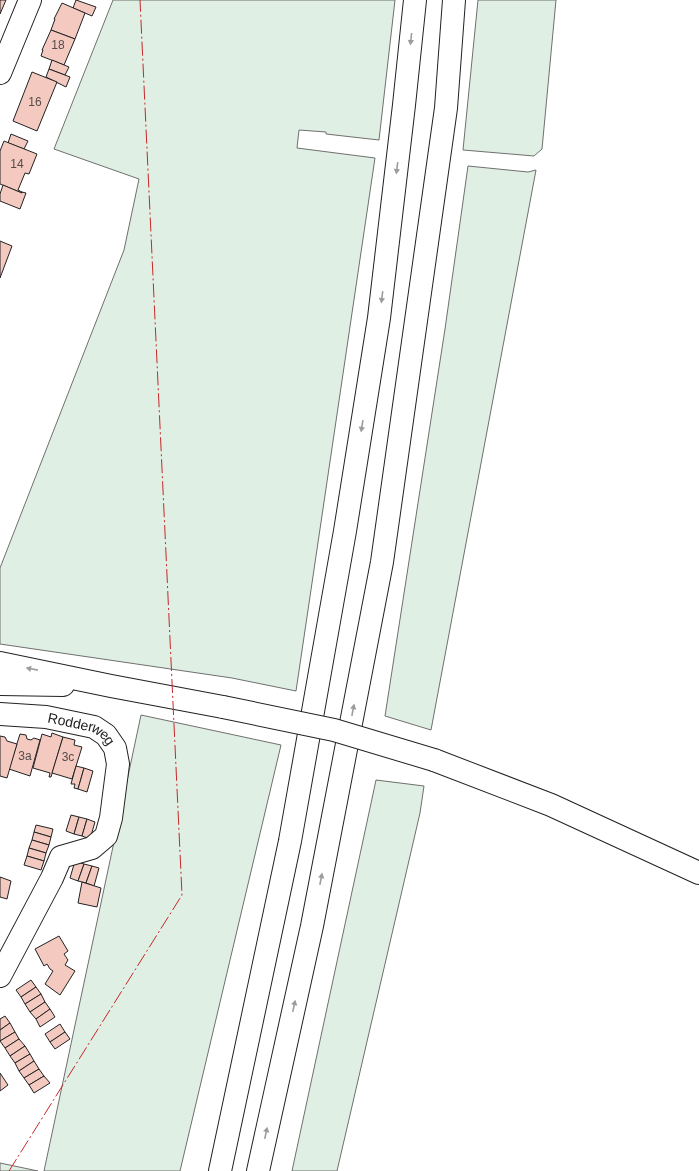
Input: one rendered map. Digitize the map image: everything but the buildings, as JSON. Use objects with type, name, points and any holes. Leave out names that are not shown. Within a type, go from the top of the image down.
[{"type":"main road","points":[[0,73],[30,0]]},
{"type":"main road","points":[[220,1171],[290,841],[345,531],[379,318],[415,0]]},
{"type":"main road","points":[[258,1171],[312,926],[382,562],[446,108],[454,0]]},
{"type":"main road","points":[[0,663],[334,730],[434,760],[551,805],[699,873]]},
{"type":"main road","points":[[0,684],[111,686]]},
{"type":"main road","name":"Rodderweg","points":[[0,714],[46,717],[94,727],[106,735],[115,748],[118,764],[111,818],[106,836],[92,848],[61,857],[52,878],[0,976]]},
{"type":"green space","points":[[113,0],[395,0],[379,140],[326,134],[326,132],[299,130],[297,148],[375,158],[296,691],[232,678],[0,644],[0,568],[124,250],[139,179],[54,149]]},
{"type":"green space","points":[[478,0],[556,0],[542,149],[534,156],[463,150]]},
{"type":"green space","points":[[468,166],[528,172],[536,170],[431,730],[385,716],[445,329]]},
{"type":"green space","points":[[141,715],[281,745],[180,1171],[44,1171]]},
{"type":"green space","points":[[376,780],[424,786],[420,813],[337,1171],[292,1171]]},
{"type":"green space","points":[[0,1163],[38,1171],[0,1171]]},
{"type":"power","points":[[9,1171],[182,895],[140,0]]}]
